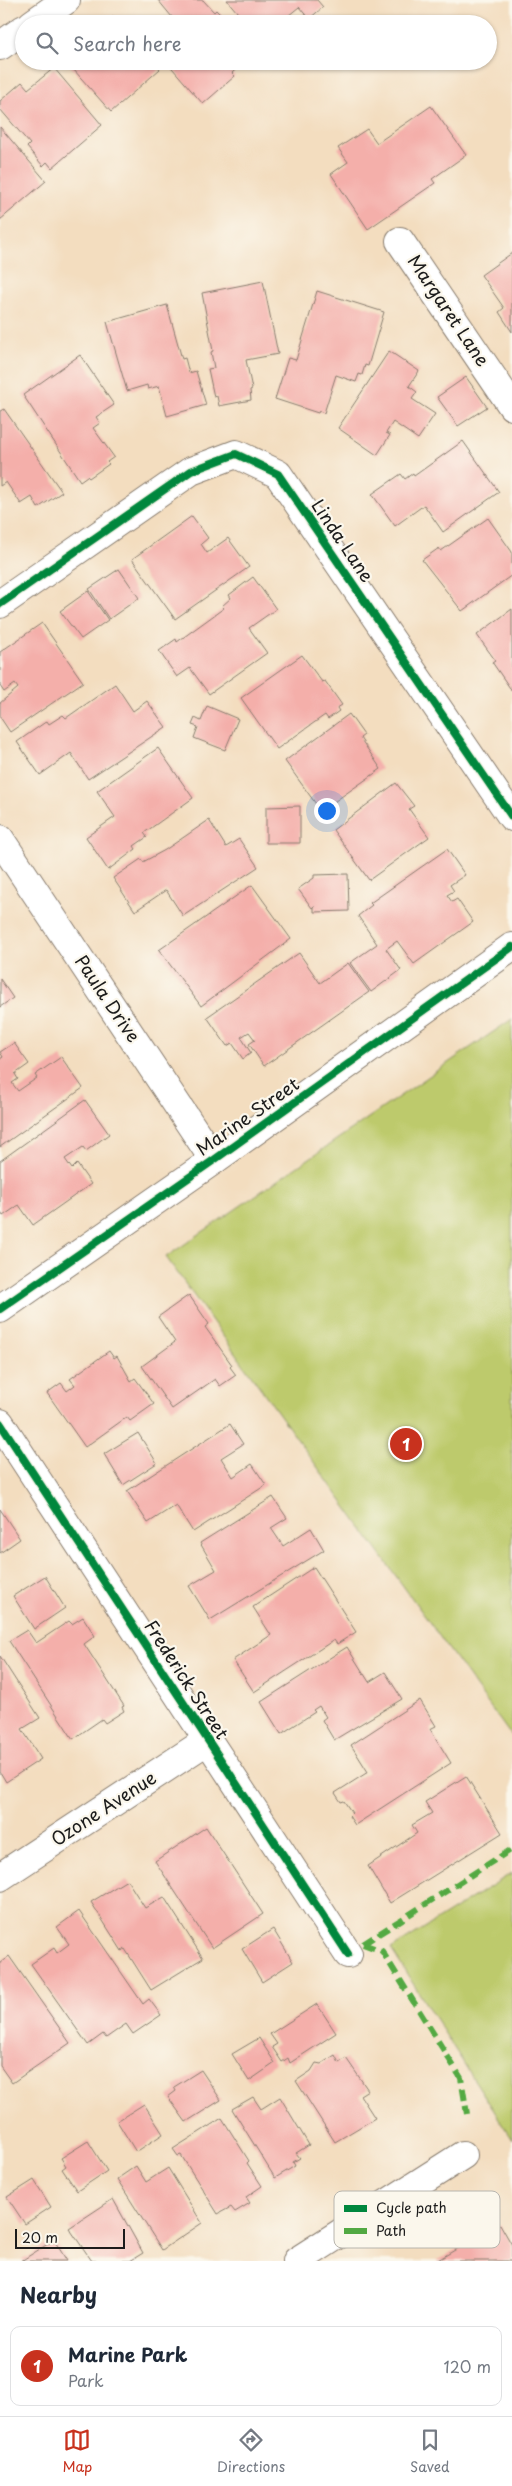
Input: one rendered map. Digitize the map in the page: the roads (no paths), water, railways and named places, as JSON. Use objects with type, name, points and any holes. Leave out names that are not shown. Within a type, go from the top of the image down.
[{"type":"street","points":[[45,15],[66,0]]},
{"type":"street","points":[[0,46],[15,35]]},
{"type":"street","name":"Margaret Lane","points":[[400,241],[512,406]]},
{"type":"street","name":"Linda Lane","points":[[0,604],[192,472],[236,454],[278,474],[512,817]]},
{"type":"street","name":"Paula Drive","points":[[0,839],[214,1160]]},
{"type":"street","name":"Marine Street","points":[[2,1303],[214,1160],[512,947]]},
{"type":"street","name":"Frederick Street","points":[[0,1423],[348,1954]]},
{"type":"street","name":"Ozone Avenue","points":[[0,1877],[208,1740]]},
{"type":"street","points":[[407,2191],[463,2155]]},
{"type":"street","points":[[297,2261],[334,2237]]},
{"type":"place","name":"Marine Park","points":[[406,1444]]}]
